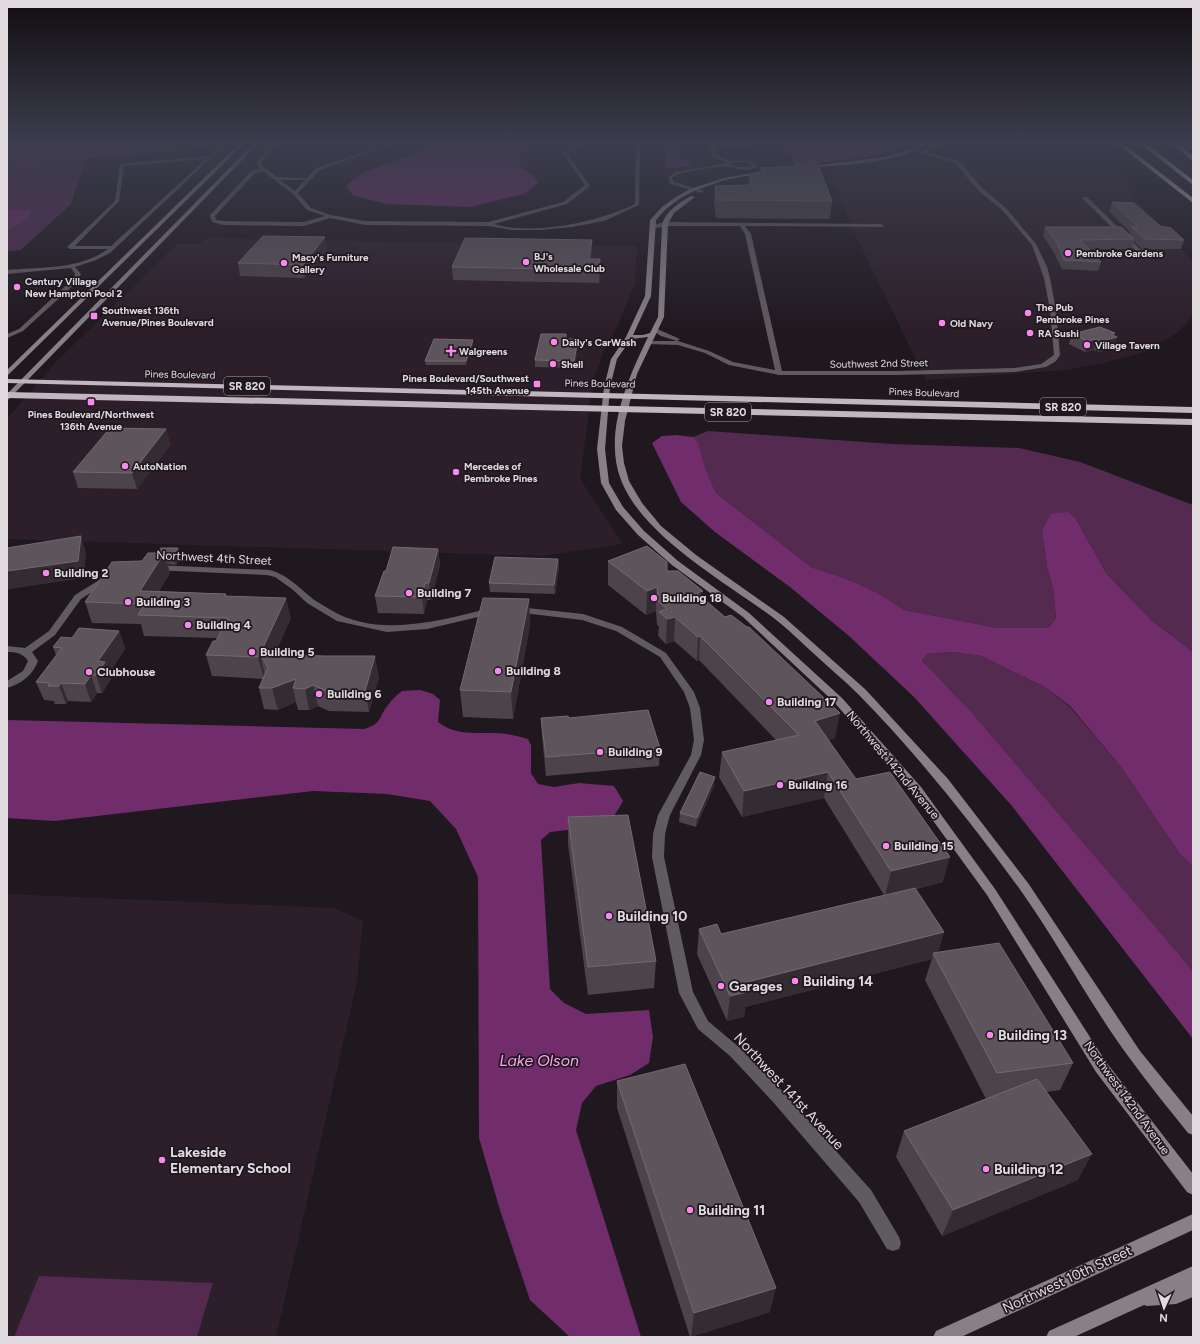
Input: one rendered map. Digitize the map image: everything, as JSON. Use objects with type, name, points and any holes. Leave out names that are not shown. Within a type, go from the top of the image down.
[{"type":"highway","name":"Pines Boulevard","points":[[7,381],[1193,410]]},
{"type":"highway","points":[[278,401],[310,397],[347,389]]},
{"type":"highway","points":[[334,402],[351,395],[383,390]]},
{"type":"highway","name":"Pines Boulevard","points":[[8,396],[1193,422]]},
{"type":"street","points":[[112,248],[70,247],[113,205]]},
{"type":"street","points":[[7,272],[72,266],[99,257],[112,248],[159,205]]},
{"type":"street","points":[[7,374],[180,205]]},
{"type":"street","points":[[8,396],[196,205]]},
{"type":"street","points":[[223,205],[212,216],[214,221],[223,223],[304,224],[330,216]]},
{"type":"street","points":[[306,205],[310,209],[330,216],[360,223],[488,224],[558,205]]},
{"type":"street","points":[[488,224],[499,228],[516,229],[592,222],[604,219],[637,205]]},
{"type":"street","points":[[668,205],[660,211],[653,220],[652,227],[665,224],[882,226]]},
{"type":"street","points":[[665,224],[668,217],[681,205]]},
{"type":"street","name":"Southwest 2nd Street","points":[[648,344],[678,343],[707,352],[736,366],[779,373],[896,373],[1015,370],[1047,365],[1054,360],[1057,355],[1052,306],[1044,267],[1034,246],[999,205]]},
{"type":"street","points":[[1092,205],[1140,253]]},
{"type":"street","name":"Northwest 142nd Avenue","points":[[665,224],[661,317],[634,374],[624,409],[618,446],[620,464],[625,481],[638,504],[658,528],[693,557],[781,619],[862,692],[944,782],[1024,886],[1135,1055],[1193,1128]]},
{"type":"street","points":[[742,224],[748,234],[779,373]]},
{"type":"street","name":"Northwest 142nd Avenue","points":[[652,227],[648,296],[629,337],[614,359],[606,395],[601,449],[605,483],[619,508],[641,533],[675,563],[746,615],[838,700],[916,790],[991,892],[1101,1067],[1193,1187]]},
{"type":"street","points":[[7,336],[21,330],[76,280],[78,274],[72,266]]},
{"type":"street","points":[[629,337],[642,337],[654,332]]},
{"type":"street","name":"Southwest 2nd Street","points":[[654,332],[701,346],[707,352]]},
{"type":"street","name":"Northwest 4th Street","points":[[145,568],[267,572],[278,575],[310,600],[340,619],[387,629],[427,626],[480,612],[504,610],[529,610],[583,617]]},
{"type":"street","points":[[26,652],[52,633],[78,597],[115,574]]},
{"type":"street","name":"Northwest 141st Avenue","points":[[583,617],[619,629],[663,655],[689,692],[695,708],[699,740],[696,755],[664,815],[658,847],[658,857],[665,897],[676,940],[686,993],[703,1025],[735,1052],[778,1097],[865,1196],[893,1243]]},
{"type":"street","points":[[7,649],[17,649],[26,652],[33,661],[32,667],[19,679],[7,685]]},
{"type":"street","name":"Northwest 10th Street","points":[[942,1337],[1193,1222]]},
{"type":"street","points":[[1055,1337],[1193,1274]]},
{"type":"street","points":[[1139,1299],[1176,1296],[1193,1289]]},
{"type":"shaded area","points":[[7,205],[70,205],[21,250],[7,251]]},
{"type":"shaded area","points":[[843,205],[1142,205],[1187,255],[1193,264],[1193,316],[1177,333],[1145,352],[1104,363],[1065,370],[926,380],[852,228]]},
{"type":"shaded area","points":[[205,238],[637,246],[635,283],[616,330],[607,342],[593,381],[580,479],[623,544],[541,556],[7,539],[7,419],[54,364],[177,244],[200,244]]},
{"type":"shaded area","points":[[708,431],[892,444],[1019,448],[1080,462],[1193,505],[1193,652],[1151,620],[1106,573],[1076,519],[1042,531],[1047,567],[1053,588],[1056,618],[1048,628],[998,628],[905,610],[876,592],[847,579],[811,567],[716,493],[706,470],[698,442],[693,437]]},
{"type":"shaded area","points":[[953,652],[981,656],[1045,687],[1070,707],[1121,767],[1180,854],[1193,866],[1193,971],[922,661],[927,654]]},
{"type":"shaded area","name":"Lakeside Elementary School","points":[[7,894],[334,908],[363,921],[357,982],[276,1337],[7,1337]]},
{"type":"shaded area","points":[[39,1276],[213,1283],[197,1337],[14,1337]]},
{"type":"water","points":[[407,205],[479,205],[470,207]]},
{"type":"water","points":[[7,210],[32,211],[28,219],[7,230]]},
{"type":"water","points":[[676,435],[693,437],[698,442],[706,470],[716,493],[811,567],[847,579],[876,592],[905,610],[998,628],[1048,628],[1056,618],[1053,588],[1047,567],[1042,531],[1051,514],[1068,512],[1076,519],[1106,573],[1151,620],[1193,652],[1193,866],[1180,854],[1121,767],[1070,706],[1045,687],[981,656],[953,652],[927,654],[922,661],[970,711],[1193,971],[1193,1039],[1012,806],[914,697],[849,636],[790,587],[715,532],[681,502],[652,443],[662,436]]},
{"type":"water","name":"Lake Olson","points":[[420,690],[433,694],[440,700],[438,722],[446,727],[462,732],[498,733],[515,735],[528,739],[531,745],[531,773],[538,784],[554,787],[579,783],[614,786],[623,801],[616,813],[608,821],[593,827],[550,832],[541,840],[550,989],[564,1003],[586,1014],[649,1010],[653,1037],[649,1063],[630,1075],[596,1086],[582,1103],[576,1130],[641,1337],[570,1337],[530,1300],[500,1210],[479,1138],[478,877],[456,829],[430,801],[387,794],[313,791],[54,821],[7,818],[7,720],[364,729],[374,725],[379,720],[390,703],[402,691]]},
{"type":"building","points":[[1115,205],[1136,205],[1160,226],[1171,228],[1184,240],[1145,239],[1132,227],[1138,227]]},
{"type":"building","points":[[1045,227],[1121,227],[1134,239],[1080,240],[1101,262],[1064,260],[1056,241]]},
{"type":"building","points":[[263,236],[325,237],[303,265],[238,263]]},
{"type":"building","points":[[465,238],[592,240],[589,259],[600,259],[599,270],[452,267]]},
{"type":"building","points":[[1100,327],[1115,333],[1111,334],[1117,337],[1102,341],[1097,339],[1088,341],[1072,334]]},
{"type":"building","points":[[541,334],[566,334],[566,339],[578,339],[574,361],[535,360]]},
{"type":"building","name":"Walgreens","points":[[434,339],[473,340],[466,361],[425,361]]},
{"type":"building","points":[[110,428],[166,429],[132,473],[73,472]]},
{"type":"building","points":[[81,536],[78,561],[7,571],[7,548]]},
{"type":"building","points":[[647,546],[667,562],[667,571],[678,571],[703,591],[697,593],[725,617],[731,615],[749,627],[840,713],[815,721],[856,779],[890,772],[950,857],[891,871],[828,772],[744,791],[722,752],[799,735],[700,636],[698,637],[675,617],[667,619],[659,612],[667,609],[658,601],[657,587],[647,591],[608,561]]},
{"type":"building","points":[[393,547],[438,549],[429,583],[425,583],[422,597],[375,596],[384,571],[386,571]]},
{"type":"building","points":[[161,548],[178,548],[173,556],[165,556],[164,553],[158,553]]},
{"type":"building","points":[[148,553],[164,553],[140,591],[286,598],[261,652],[296,653],[296,655],[324,656],[375,656],[365,691],[325,690],[313,685],[305,689],[293,688],[296,679],[272,688],[259,688],[268,667],[260,654],[258,657],[206,655],[213,641],[216,641],[228,618],[138,615],[145,604],[85,602],[112,562],[142,561]]},
{"type":"building","points":[[495,557],[558,559],[554,585],[489,583]]},
{"type":"building","name":"Building 8","points":[[483,598],[529,599],[511,692],[460,690]]},
{"type":"building","points":[[79,628],[119,631],[98,661],[105,662],[96,675],[91,675],[85,684],[61,683],[59,686],[48,686],[50,683],[36,682],[62,648],[53,647],[61,637],[72,638]]},
{"type":"building","points":[[648,710],[660,748],[546,757],[541,718],[568,716],[569,718]]},
{"type":"building","points":[[700,772],[715,777],[697,818],[680,813]]},
{"type":"building","name":"Building 10","points":[[628,815],[656,961],[588,967],[568,817]]},
{"type":"building","points":[[915,888],[944,932],[743,983],[747,992],[730,996],[699,929],[717,924],[721,934]]},
{"type":"building","points":[[999,943],[1073,1063],[997,1073],[933,953]]},
{"type":"building","name":"Building 11","points":[[685,1064],[776,1288],[694,1313],[617,1081]]},
{"type":"building","name":"Building 12","points":[[1037,1079],[1092,1154],[953,1210],[904,1131]]},
{"type":"place","name":"Pembroke Gardens","points":[[1068,253]]},
{"type":"place","name":"BJ's Wholesale Club","points":[[526,262]]},
{"type":"place","name":"Macy's Furniture Gallery","points":[[284,263]]},
{"type":"place","name":"Century Village New Hampton Pool 2","points":[[17,287]]},
{"type":"place","name":"The Pub Pembroke Pines","points":[[1028,313]]},
{"type":"place","name":"Southwest 136th Avenue/Pines Boulevard","points":[[94,316]]},
{"type":"place","name":"Old Navy","points":[[942,323]]},
{"type":"place","name":"RA Sushi","points":[[1030,333]]},
{"type":"place","name":"Daily's CarWash","points":[[554,342]]},
{"type":"place","name":"Village Tavern","points":[[1087,345]]},
{"type":"place","name":"Walgreens","points":[[451,351]]},
{"type":"place","name":"Shell","points":[[553,364]]},
{"type":"place","name":"Pines Boulevard/Southwest 145th Avenue","points":[[537,384]]},
{"type":"place","name":"Pines Boulevard/Northwest 136th Avenue","points":[[91,402]]},
{"type":"place","name":"AutoNation","points":[[125,466]]},
{"type":"place","name":"Mercedes of Pembroke Pines","points":[[456,472]]},
{"type":"place","name":"Building 2","points":[[46,573]]},
{"type":"place","name":"Building 7","points":[[409,593]]},
{"type":"place","name":"Building 18","points":[[654,598]]},
{"type":"place","name":"Building 3","points":[[128,602]]},
{"type":"place","name":"Building 4","points":[[188,625]]},
{"type":"place","name":"Building 5","points":[[252,652]]},
{"type":"place","name":"Building 8","points":[[498,671]]},
{"type":"place","name":"Clubhouse","points":[[89,672]]},
{"type":"place","name":"Building 6","points":[[319,694]]},
{"type":"place","name":"Building 17","points":[[769,702]]},
{"type":"place","name":"Building 9","points":[[600,752]]},
{"type":"place","name":"Building 16","points":[[780,785]]},
{"type":"place","name":"Building 15","points":[[886,846]]},
{"type":"place","name":"Building 10","points":[[609,916]]},
{"type":"place","name":"Building 14","points":[[795,981]]},
{"type":"place","name":"Garages","points":[[721,986]]},
{"type":"place","name":"Building 13","points":[[990,1035]]},
{"type":"place","name":"Lakeside Elementary School","points":[[162,1160]]},
{"type":"place","name":"Building 12","points":[[986,1169]]},
{"type":"place","name":"Building 11","points":[[690,1210]]}]
